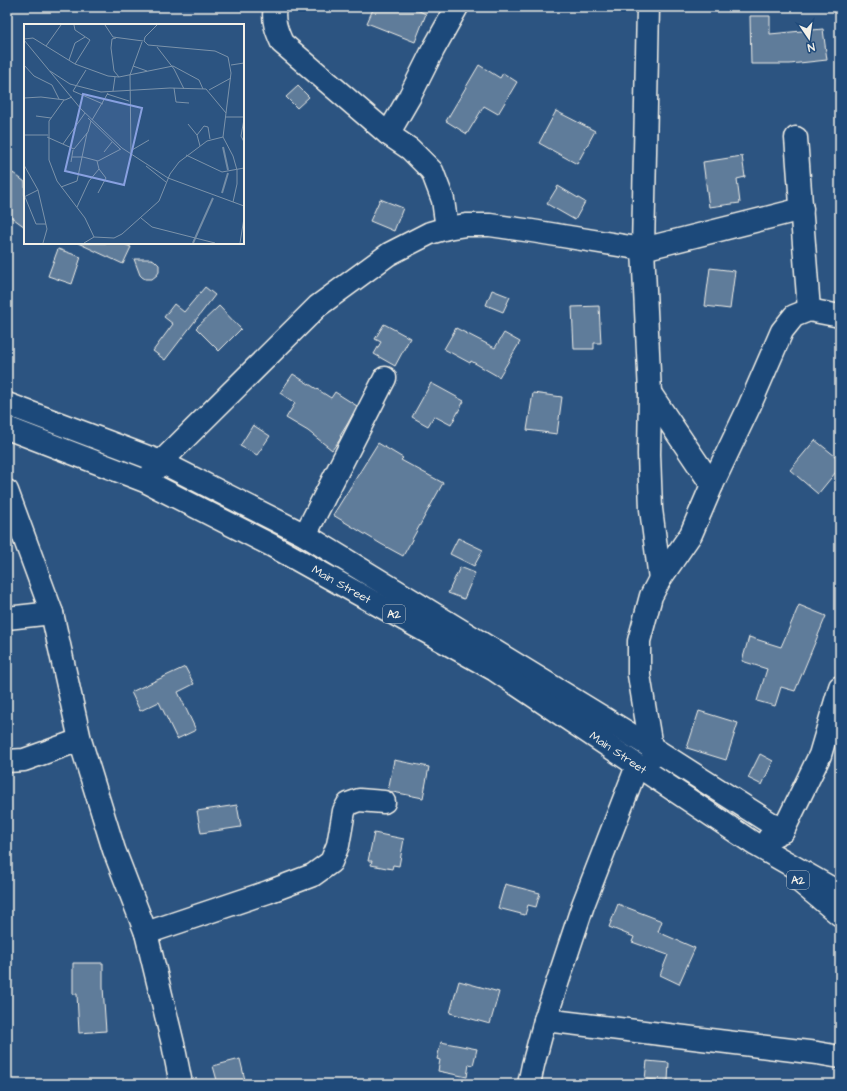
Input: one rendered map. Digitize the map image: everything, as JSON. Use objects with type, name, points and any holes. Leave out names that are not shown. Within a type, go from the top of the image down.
[{"type":"main road","points":[[275,7],[275,27],[282,43],[388,134],[410,149],[432,171],[443,200],[447,228]]},
{"type":"main road","points":[[388,134],[458,7]]},
{"type":"main road","points":[[648,7],[643,250],[650,393],[649,454],[651,509],[660,578]]},
{"type":"main road","points":[[796,138],[809,310]]},
{"type":"main road","points":[[145,481],[161,462],[318,306],[389,254],[430,233],[466,225],[490,225],[643,250],[802,209]]},
{"type":"main road","points":[[665,783],[651,747],[639,675],[639,641],[652,596],[660,578],[691,534],[782,331],[794,316],[809,310],[840,316]]},
{"type":"main road","points":[[305,535],[385,378]]},
{"type":"main road","points":[[650,393],[712,486]]},
{"type":"main road","points":[[7,404],[161,462],[305,535],[651,747],[783,831]]},
{"type":"main road","name":"Main Street","points":[[7,428],[145,481],[271,545],[496,670],[756,845],[840,894]]},
{"type":"main road","points":[[7,492],[52,613],[80,740],[114,850],[146,932],[181,1084]]},
{"type":"main road","points":[[7,618],[52,613]]},
{"type":"main road","points":[[756,845],[783,831],[820,755],[840,687]]},
{"type":"main road","points":[[7,761],[24,760],[80,740]]},
{"type":"main road","points":[[530,1084],[533,1064],[544,1020],[583,905],[637,766]]},
{"type":"main road","points":[[146,932],[268,892],[312,875],[331,862],[338,845],[344,811],[348,804],[360,800],[384,802]]},
{"type":"main road","name":"Main Street","points":[[756,845],[840,915]]},
{"type":"main road","points":[[544,1020],[840,1057]]},
{"type":"building","points":[[374,7],[410,7],[426,14],[415,42],[367,23]]},
{"type":"building","points":[[750,16],[770,16],[770,34],[823,29],[827,60],[790,64],[751,64]]},
{"type":"building","points":[[479,65],[500,78],[503,73],[517,82],[498,114],[484,106],[467,134],[446,121]]},
{"type":"building","points":[[298,86],[309,97],[297,108],[286,97]]},
{"type":"building","points":[[556,111],[595,131],[577,164],[539,143]]},
{"type":"building","points":[[742,156],[745,177],[737,179],[740,203],[709,207],[703,162]]},
{"type":"building","points":[[13,173],[24,181],[24,226],[7,214],[7,182]]},
{"type":"building","points":[[558,186],[585,202],[575,220],[547,204]]},
{"type":"building","points":[[380,199],[403,208],[394,231],[370,221]]},
{"type":"building","points":[[80,244],[124,244],[131,247],[123,264]]},
{"type":"building","points":[[58,249],[81,257],[72,284],[48,276]]},
{"type":"building","points":[[134,259],[154,260],[159,265],[159,272],[152,279],[145,279],[140,275]]},
{"type":"building","points":[[710,268],[735,271],[730,309],[705,306]]},
{"type":"building","points":[[205,287],[215,295],[165,360],[153,351],[173,324],[164,317],[174,304],[184,312]]},
{"type":"building","points":[[492,290],[510,297],[503,312],[486,305]]},
{"type":"building","points":[[219,306],[241,329],[219,351],[196,328]]},
{"type":"building","points":[[599,306],[601,343],[594,343],[594,349],[574,349],[572,307]]},
{"type":"building","points":[[384,324],[410,338],[395,366],[374,354],[381,342],[375,339]]},
{"type":"building","points":[[456,328],[495,348],[504,333],[520,342],[499,377],[471,361],[470,363],[444,349]]},
{"type":"building","points":[[293,374],[331,398],[335,392],[357,406],[340,436],[339,441],[332,450],[308,431],[286,418],[295,403],[280,393]]},
{"type":"building","points":[[431,383],[464,401],[451,425],[434,416],[428,426],[412,417]]},
{"type":"building","points":[[533,393],[562,397],[557,434],[527,430]]},
{"type":"building","points":[[253,425],[270,436],[257,455],[240,446]]},
{"type":"building","points":[[815,440],[840,460],[840,467],[818,494],[790,470]]},
{"type":"building","points":[[378,443],[403,458],[401,460],[443,483],[403,556],[333,515]]},
{"type":"building","points":[[458,538],[483,550],[474,566],[450,554]]},
{"type":"building","points":[[460,567],[475,573],[464,599],[448,593]]},
{"type":"building","points":[[799,605],[826,616],[795,691],[781,687],[775,706],[757,701],[767,669],[742,661],[749,637],[781,647]]},
{"type":"building","points":[[185,667],[194,684],[178,692],[196,730],[177,739],[159,702],[140,711],[131,692]]},
{"type":"building","points":[[699,711],[738,723],[726,760],[687,748]]},
{"type":"building","points":[[760,754],[773,761],[762,785],[748,778]]},
{"type":"building","points":[[394,760],[429,767],[423,798],[388,791]]},
{"type":"building","points":[[237,805],[241,827],[201,833],[197,811]]},
{"type":"building","points":[[374,833],[404,839],[399,866],[393,865],[392,869],[371,865],[372,861],[368,861]]},
{"type":"building","points":[[505,884],[540,893],[536,907],[528,905],[525,915],[498,908]]},
{"type":"building","points":[[618,904],[662,921],[658,932],[695,948],[679,984],[660,975],[668,955],[632,942],[634,937],[609,927]]},
{"type":"building","points":[[73,963],[103,963],[106,1031],[79,1033],[77,994],[73,994]]},
{"type":"building","points":[[459,981],[499,992],[490,1024],[450,1013]]},
{"type":"building","points":[[441,1042],[477,1049],[473,1065],[469,1064],[467,1077],[438,1071],[440,1060],[437,1059]]},
{"type":"building","points":[[240,1059],[246,1084],[218,1084],[213,1066]]},
{"type":"building","points":[[647,1061],[669,1063],[668,1081],[645,1079]]}]
